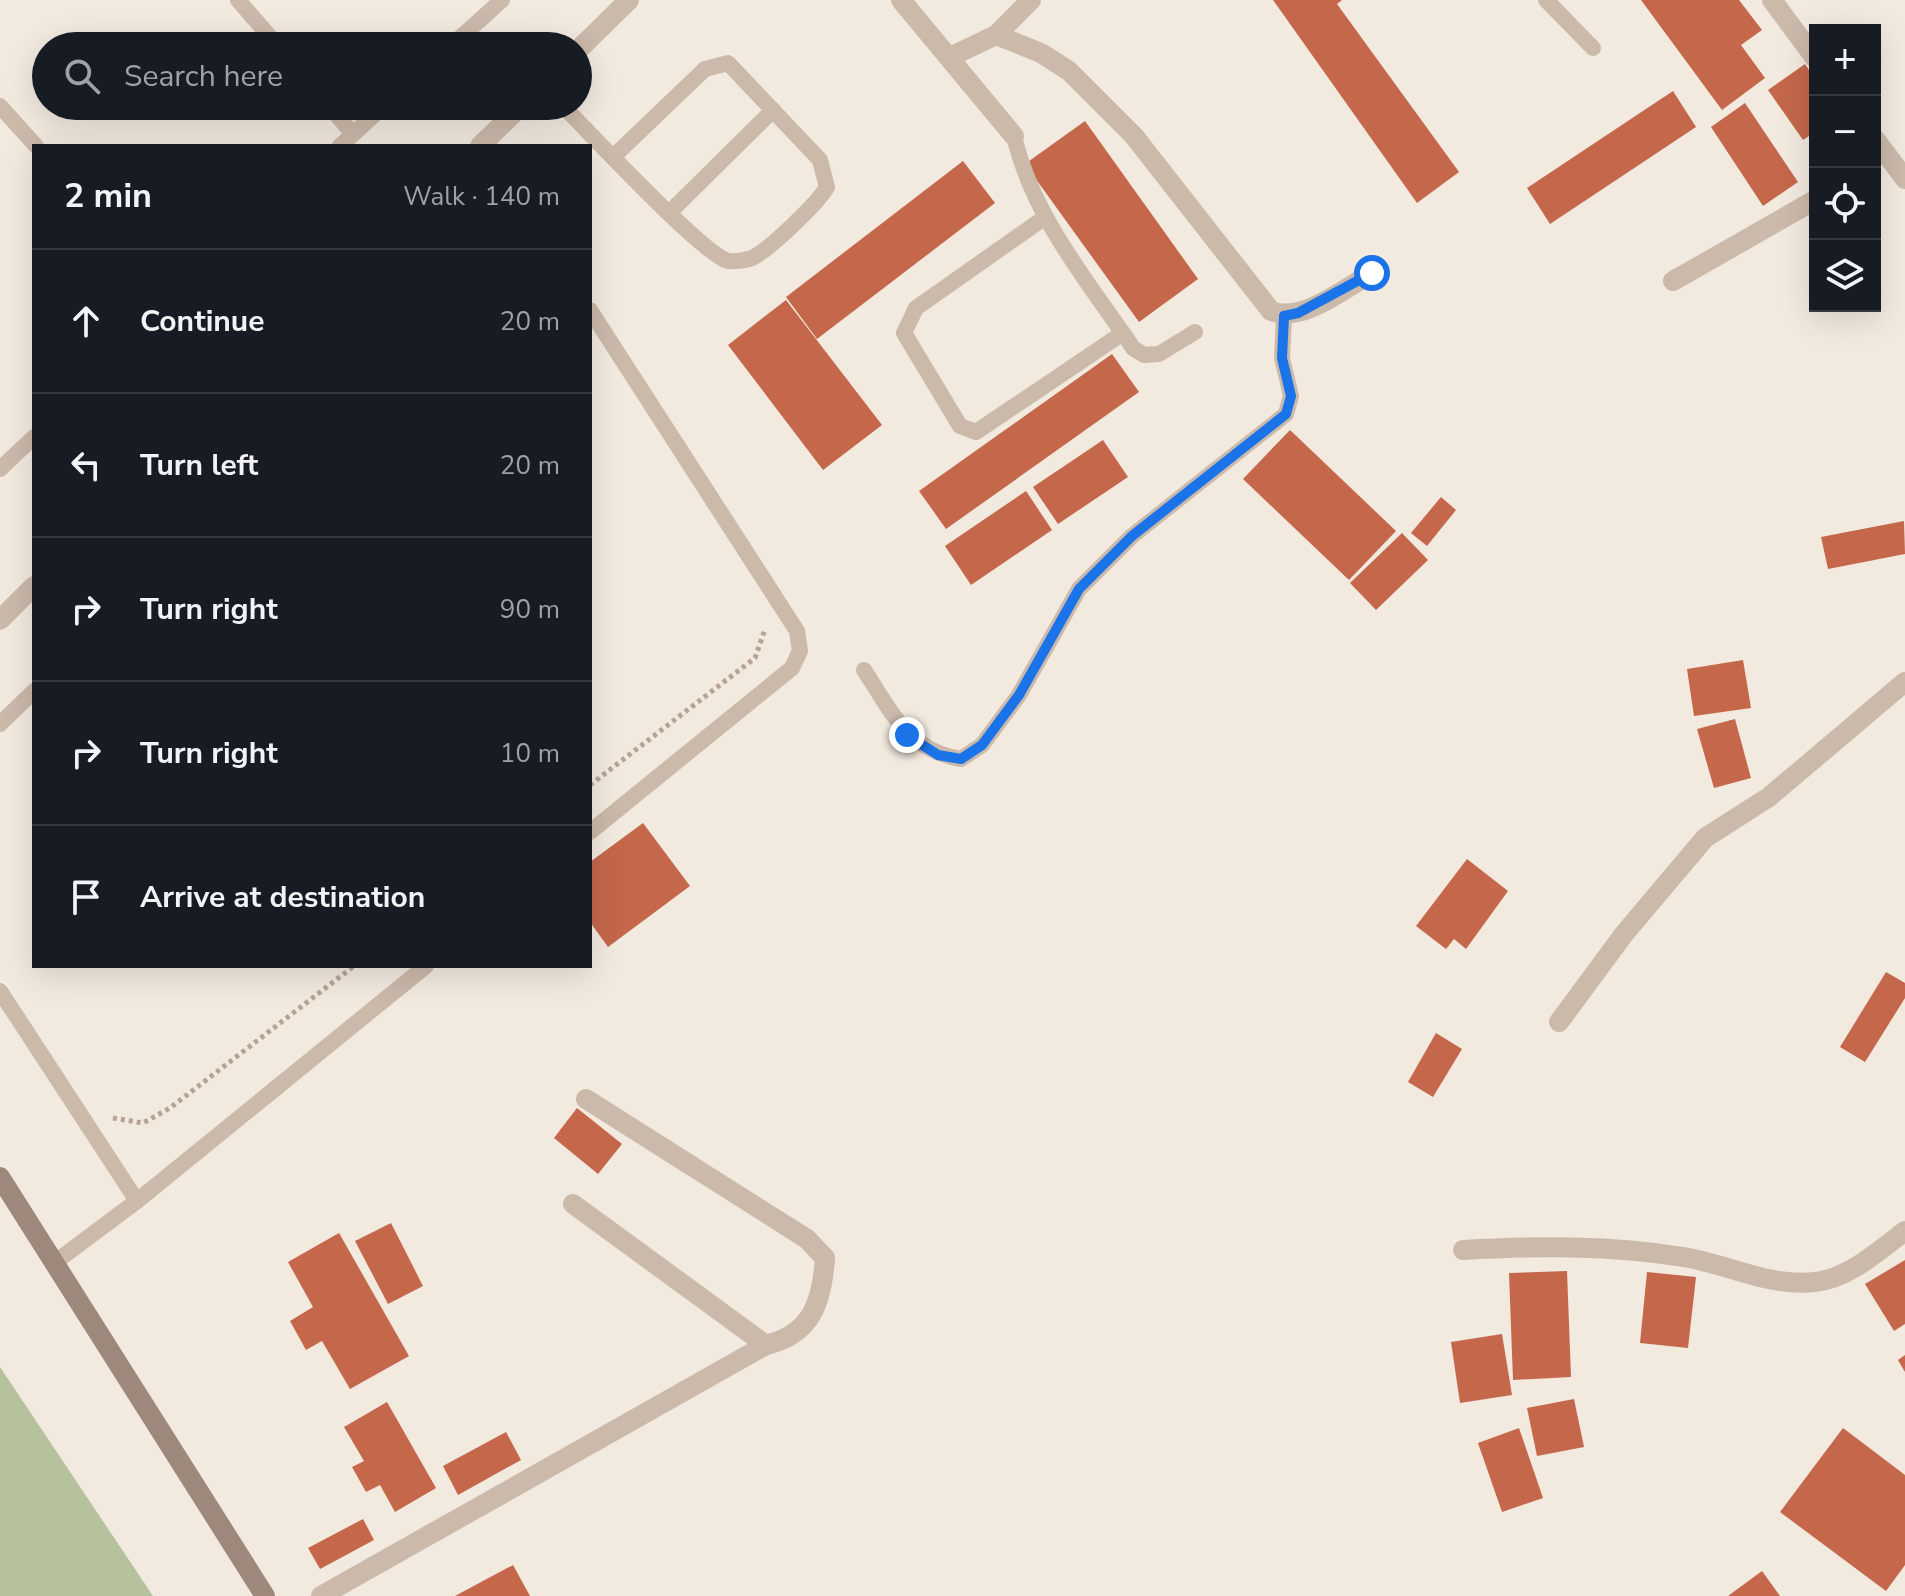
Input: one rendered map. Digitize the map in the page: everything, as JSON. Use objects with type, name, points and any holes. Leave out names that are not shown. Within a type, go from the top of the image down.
[{"type":"street","points":[[592,36],[629,0]]},
{"type":"street","points":[[901,0],[1014,136]]},
{"type":"street","points":[[950,57],[996,35],[1031,0]]},
{"type":"street","points":[[1772,0],[1809,50]]},
{"type":"street","points":[[996,35],[1041,53],[1069,71],[1134,136],[1271,311],[1284,316],[1298,313],[1372,273]]},
{"type":"street","points":[[483,144],[507,120]]},
{"type":"street","points":[[1881,147],[1905,179]]},
{"type":"street","points":[[1881,162],[1898,152]]},
{"type":"street","points":[[1673,281],[1809,203]]},
{"type":"street","points":[[0,620],[32,588]]},
{"type":"street","points":[[1559,1022],[1624,934],[1705,838],[1769,797],[1905,682]]},
{"type":"street","points":[[321,1596],[766,1345],[789,1340],[801,1330],[823,1284],[825,1258],[807,1239],[586,1099]]},
{"type":"street","points":[[0,1177],[265,1596]]},
{"type":"street","points":[[573,1204],[766,1345]]},
{"type":"street","points":[[1463,1250],[1545,1246],[1669,1256],[1765,1281],[1818,1282],[1862,1263],[1905,1231]]},
{"type":"lane","points":[[238,0],[266,32]]},
{"type":"lane","points":[[467,32],[502,0]]},
{"type":"lane","points":[[1546,0],[1593,48]]},
{"type":"lane","points":[[577,120],[613,157],[706,248],[728,261],[751,259],[819,201],[827,187],[820,160],[728,63],[705,69],[613,157]]},
{"type":"lane","points":[[0,106],[34,144]]},
{"type":"lane","points":[[670,212],[773,110]]},
{"type":"lane","points":[[336,120],[347,140],[369,120]]},
{"type":"lane","points":[[1014,136],[1023,175],[1044,218],[1123,333],[1144,355],[1159,354],[1195,332]]},
{"type":"lane","points":[[1044,218],[916,308],[904,333],[960,426],[976,432],[1123,333]]},
{"type":"lane","points":[[592,313],[797,631],[800,651],[792,668],[592,830]]},
{"type":"lane","points":[[864,670],[907,735],[938,755],[961,759],[982,745],[1019,695],[1079,589],[1132,536],[1286,414],[1291,396],[1282,358],[1284,316]]},
{"type":"lane","points":[[0,469],[32,439]]},
{"type":"lane","points":[[0,724],[32,693]]},
{"type":"lane","points":[[54,1263],[137,1201],[424,968]]},
{"type":"lane","points":[[0,991],[137,1201]]},
{"type":"path","points":[[592,783],[755,658],[766,620]]},
{"type":"path","points":[[109,1115],[116,1120],[143,1123],[170,1108],[351,968]]},
{"type":"green space","points":[[0,1367],[153,1596],[0,1596]]},
{"type":"building","points":[[1273,0],[1342,0],[1337,4],[1459,172],[1417,203]]},
{"type":"building","points":[[1641,0],[1739,0],[1762,30],[1741,45],[1765,78],[1722,110]]},
{"type":"building","points":[[1805,64],[1809,70],[1809,136],[1803,140],[1768,90]]},
{"type":"building","points":[[1673,91],[1696,127],[1550,224],[1527,188]]},
{"type":"building","points":[[1745,103],[1798,182],[1763,206],[1711,127]]},
{"type":"building","points":[[1085,121],[1198,279],[1139,322],[1025,164]]},
{"type":"building","points":[[963,161],[995,203],[817,339],[786,297]]},
{"type":"building","points":[[786,300],[882,425],[823,470],[728,345]]},
{"type":"building","points":[[1112,354],[1139,392],[946,529],[919,491]]},
{"type":"building","points":[[1290,430],[1396,531],[1349,580],[1243,479]]},
{"type":"building","points":[[1103,440],[1128,477],[1058,524],[1033,487]]},
{"type":"building","points":[[1026,491],[1052,530],[971,585],[945,546]]},
{"type":"building","points":[[1441,497],[1456,510],[1427,546],[1411,533]]},
{"type":"building","points":[[1904,521],[1905,554],[1828,569],[1821,537]]},
{"type":"building","points":[[1402,533],[1428,560],[1376,610],[1350,583]]},
{"type":"building","points":[[1743,660],[1751,708],[1694,716],[1687,669]]},
{"type":"building","points":[[1735,719],[1751,778],[1714,788],[1697,729]]},
{"type":"building","points":[[643,823],[690,886],[608,947],[592,925],[592,861]]},
{"type":"building","points":[[1467,859],[1508,891],[1466,949],[1454,939],[1446,949],[1416,926]]},
{"type":"building","points":[[1886,972],[1905,983],[1905,998],[1865,1062],[1840,1047]]},
{"type":"building","points":[[1436,1033],[1462,1049],[1433,1097],[1408,1082]]},
{"type":"building","points":[[577,1108],[622,1144],[598,1174],[554,1138]]},
{"type":"building","points":[[391,1223],[423,1286],[388,1304],[355,1241]]},
{"type":"building","points":[[339,1233],[409,1356],[350,1389],[322,1341],[306,1350],[290,1321],[313,1307],[288,1262]]},
{"type":"building","points":[[1905,1260],[1905,1324],[1894,1331],[1865,1284]]},
{"type":"building","points":[[1567,1271],[1571,1377],[1513,1380],[1509,1273]]},
{"type":"building","points":[[1647,1272],[1696,1277],[1688,1348],[1640,1343]]},
{"type":"building","points":[[1502,1334],[1512,1395],[1460,1403],[1451,1342]]},
{"type":"building","points":[[1905,1355],[1905,1372],[1898,1360]]},
{"type":"building","points":[[1574,1399],[1584,1447],[1537,1456],[1527,1408]]},
{"type":"building","points":[[387,1402],[436,1488],[395,1512],[380,1485],[366,1492],[352,1467],[364,1461],[344,1427]]},
{"type":"building","points":[[1519,1428],[1543,1498],[1502,1512],[1478,1443]]},
{"type":"building","points":[[1843,1428],[1905,1475],[1905,1565],[1886,1591],[1780,1512]]},
{"type":"building","points":[[506,1432],[521,1460],[458,1495],[443,1466]]},
{"type":"building","points":[[363,1519],[374,1540],[320,1569],[308,1548]]},
{"type":"building","points":[[513,1565],[530,1596],[455,1596]]},
{"type":"building","points":[[1762,1571],[1780,1596],[1728,1596]]},
{"type":"route","points":[[907,735],[938,755],[961,759],[982,745],[1019,695],[1079,589],[1132,536],[1286,414],[1291,396],[1282,358],[1284,316],[1298,313],[1372,273]]}]
